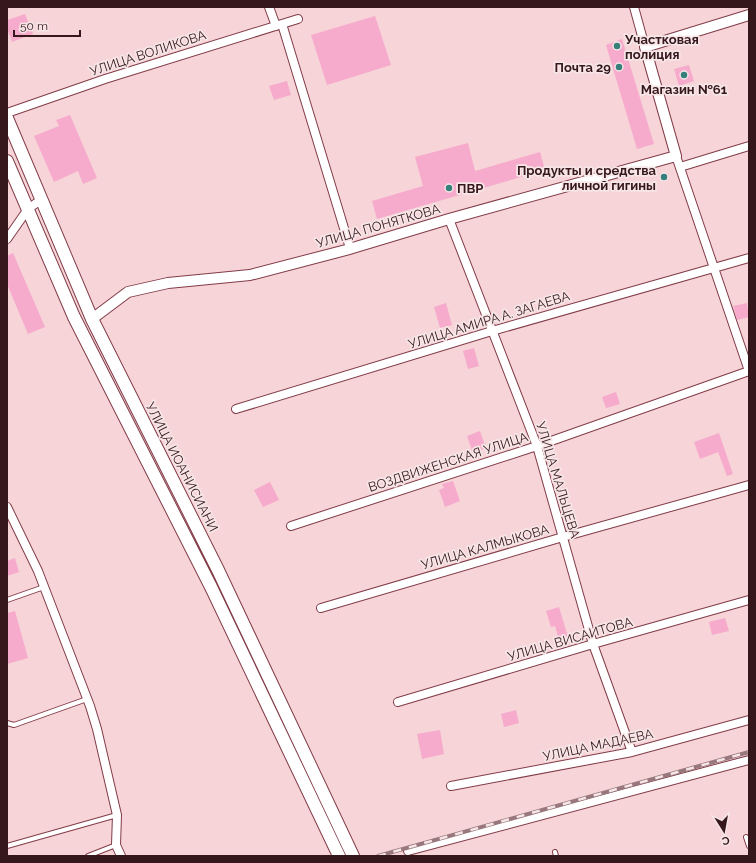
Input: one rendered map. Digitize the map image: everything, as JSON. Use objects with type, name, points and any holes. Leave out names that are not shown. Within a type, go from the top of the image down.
[{"type":"main road","name":"УЛИЦА ИОАНИСИАНИ","points":[[7,118],[92,319],[218,570],[353,856]]},
{"type":"main road","points":[[7,162],[11,178],[28,209],[83,336],[210,587],[339,856]]},
{"type":"main road","points":[[74,317],[92,319],[83,336]]},
{"type":"street","points":[[269,7],[279,25],[350,248]]},
{"type":"street","points":[[634,7],[676,156],[749,371]]},
{"type":"street","points":[[645,47],[749,15]]},
{"type":"street","name":"УЛИЦА ВОЛИКОВА","points":[[7,113],[105,79],[298,20]]},
{"type":"street","points":[[680,167],[749,146]]},
{"type":"street","name":"УЛИЦА ПОНЯТКОВА","points":[[92,319],[128,292],[168,283],[250,275],[676,156]]},
{"type":"street","points":[[7,238],[28,209],[42,199]]},
{"type":"street","name":"УЛИЦА МАЛЬЦЕВА","points":[[449,219],[537,446],[594,644],[632,752]]},
{"type":"street","name":"УЛИЦА АМИРА А. ЗАГАЕВА","points":[[236,409],[492,331],[749,258]]},
{"type":"street","name":"ВОЗДВИЖЕНСКАЯ УЛИЦА","points":[[291,526],[537,446],[749,371]]},
{"type":"street","name":"УЛИЦА КАЛМЫКОВА","points":[[321,608],[563,537],[749,485]]},
{"type":"street","points":[[7,507],[35,564],[97,729],[117,815],[116,845],[121,856]]},
{"type":"street","name":"УЛИЦА ВИСАИТОВА","points":[[398,702],[749,600]]},
{"type":"street","name":"УЛИЦА МАДАЕВА","points":[[451,786],[632,752],[749,720]]},
{"type":"street","points":[[408,851],[749,760]]},
{"type":"lane","points":[[7,600],[44,587]]},
{"type":"lane","points":[[7,723],[14,725],[87,699]]},
{"type":"lane","points":[[7,846],[117,815]]},
{"type":"lane","points":[[746,837],[749,846]]},
{"type":"lane","points":[[88,856],[116,845]]},
{"type":"building","points":[[25,14],[33,34],[12,42],[7,28],[7,20]]},
{"type":"building","points":[[375,16],[391,65],[327,85],[311,35]]},
{"type":"building","points":[[622,39],[654,144],[637,149],[606,45]]},
{"type":"building","name":"Магазин №61","points":[[689,65],[694,81],[679,86],[674,69]]},
{"type":"building","points":[[287,81],[291,95],[274,100],[269,86]]},
{"type":"building","points":[[70,115],[97,178],[83,184],[78,171],[54,182],[34,136],[59,126],[56,120]]},
{"type":"building","name":"ПВР","points":[[468,143],[475,171],[540,152],[545,170],[377,219],[372,201],[423,186],[415,157]]},
{"type":"building","points":[[13,253],[45,327],[28,334],[7,284],[7,256]]},
{"type":"building","points":[[446,303],[452,325],[440,328],[434,307]]},
{"type":"building","points":[[747,303],[749,317],[737,320],[733,306]]},
{"type":"building","points":[[474,348],[479,366],[468,369],[463,351]]},
{"type":"building","points":[[616,392],[620,404],[606,408],[602,397]]},
{"type":"building","points":[[480,431],[486,448],[473,453],[467,436]]},
{"type":"building","points":[[719,433],[733,474],[727,476],[718,452],[700,459],[694,442]]},
{"type":"building","points":[[453,481],[460,501],[445,507],[439,490],[444,488],[442,484]]},
{"type":"building","points":[[270,482],[279,500],[263,507],[254,490]]},
{"type":"building","points":[[15,558],[19,572],[7,576],[7,561]]},
{"type":"building","points":[[559,607],[568,637],[559,640],[555,626],[551,627],[546,611]]},
{"type":"building","points":[[15,611],[28,658],[7,664],[7,613]]},
{"type":"building","points":[[725,618],[729,631],[712,635],[709,622]]},
{"type":"building","points":[[516,710],[519,723],[504,727],[501,714]]},
{"type":"building","points":[[440,730],[444,754],[422,759],[417,734]]},
{"type":"railway","points":[[378,856],[749,752]]},
{"type":"place","name":"Участковая полиция","points":[[617,46]]},
{"type":"place","name":"Почта 29","points":[[619,67]]},
{"type":"place","name":"Магазин №61","points":[[684,75]]},
{"type":"place","name":"Продукты и средства личной гигины","points":[[664,177]]},
{"type":"place","name":"ПВР","points":[[449,188]]}]
